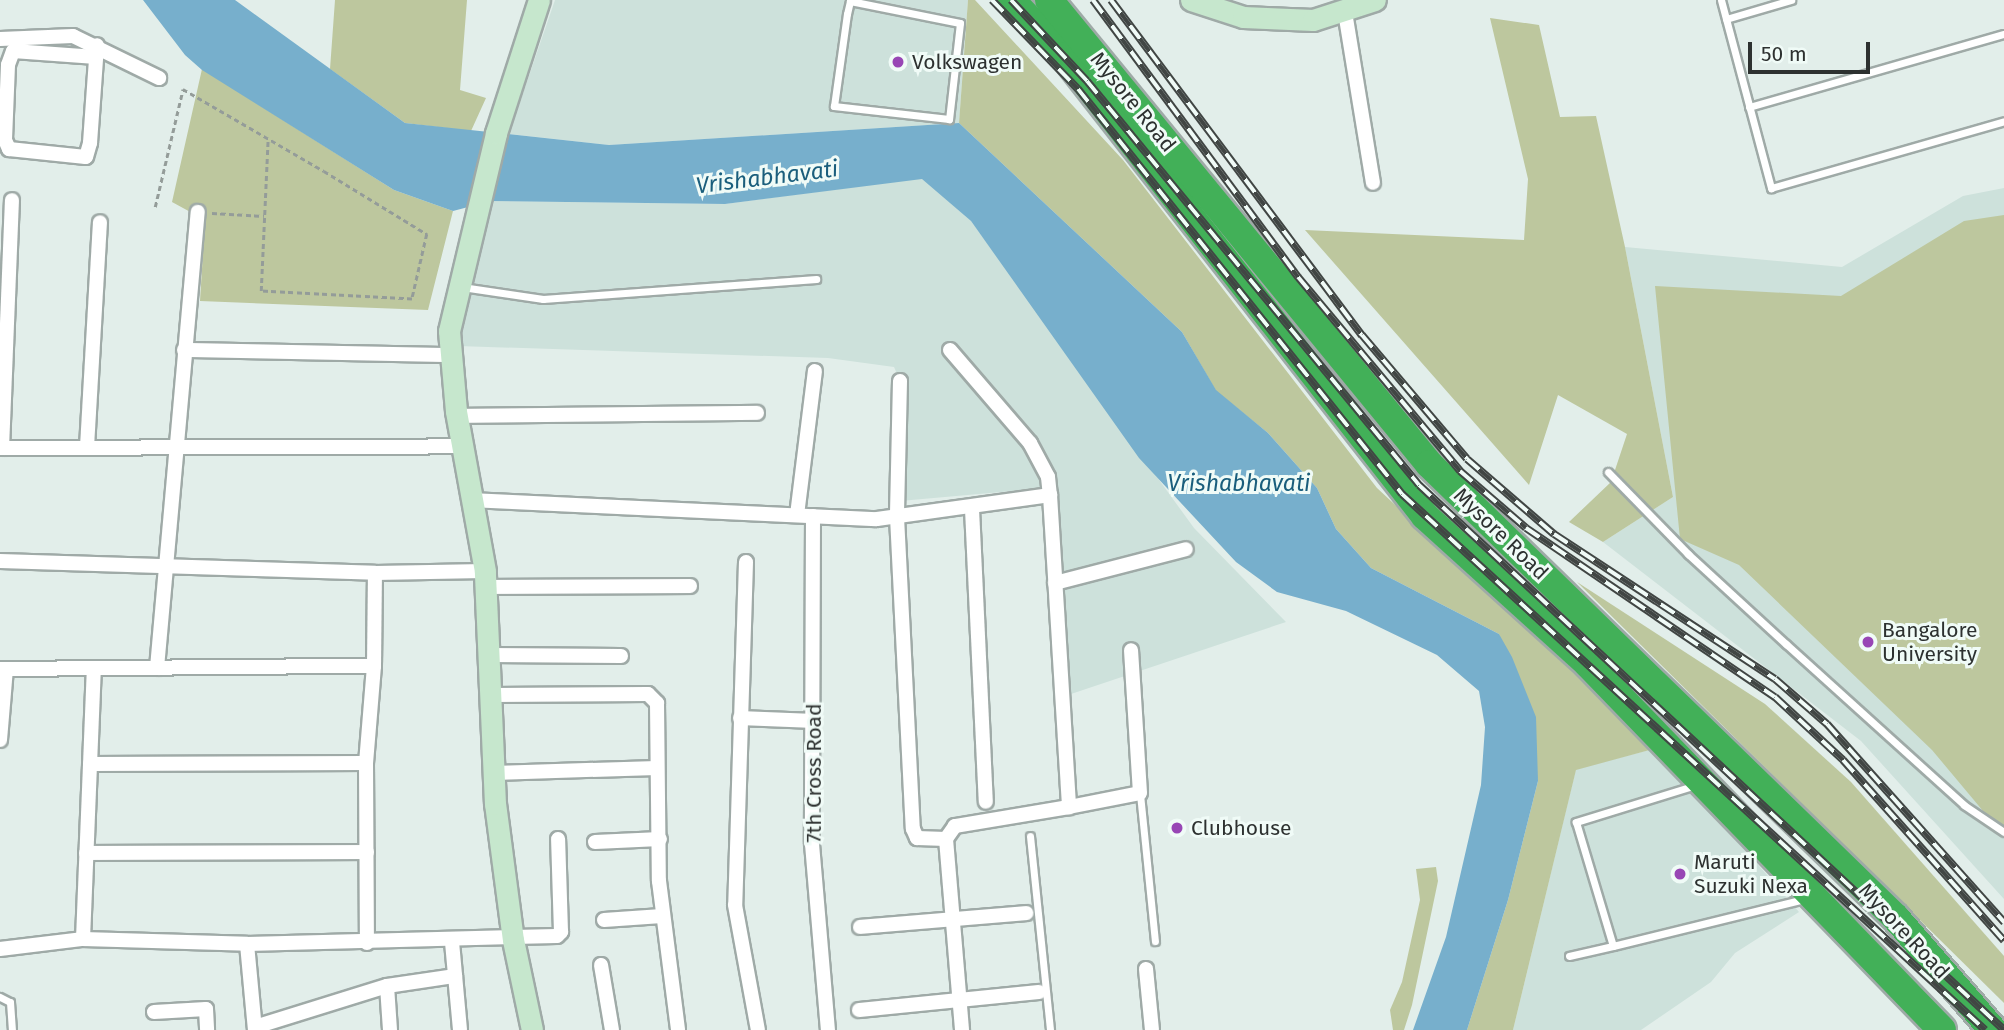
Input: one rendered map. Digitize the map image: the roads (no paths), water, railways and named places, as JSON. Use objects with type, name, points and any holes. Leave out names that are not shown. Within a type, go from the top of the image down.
[{"type":"highway","name":"Mysore Road","points":[[1011,0],[1065,56],[1425,516],[1588,664],[1816,896],[1942,1030]]},
{"type":"highway","name":"Mysore Road","points":[[1049,0],[1429,464],[1896,919],[1993,1030]]},
{"type":"street","points":[[532,1030],[513,940],[494,773],[485,579],[456,416],[450,355],[458,286],[476,206],[496,133],[539,0]]},
{"type":"street","points":[[1191,0],[1243,17],[1312,20],[1345,12],[1375,0]]},
{"type":"street","points":[[1345,12],[1373,183]]},
{"type":"street","points":[[0,38],[73,36],[97,51],[159,78]]},
{"type":"street","points":[[13,51],[97,51],[86,157],[9,149],[5,140],[8,65],[13,51]]},
{"type":"street","points":[[12,200],[1,447],[461,446]]},
{"type":"street","points":[[157,668],[167,567],[174,447],[198,212]]},
{"type":"street","points":[[87,447],[100,222]]},
{"type":"street","points":[[184,350],[450,355]]},
{"type":"street","points":[[950,351],[1030,443],[1048,477],[1069,807]]},
{"type":"street","points":[[797,515],[815,370]]},
{"type":"street","points":[[900,380],[897,517],[913,829],[917,838],[946,839]]},
{"type":"street","points":[[456,416],[757,412]]},
{"type":"street","points":[[470,500],[813,516],[897,517],[972,509],[1050,495]]},
{"type":"street","points":[[972,509],[986,802]]},
{"type":"street","name":"7th Cross Road","points":[[813,516],[814,721],[828,1030]]},
{"type":"street","points":[[1055,583],[1186,549]]},
{"type":"street","points":[[0,561],[690,586]]},
{"type":"street","points":[[746,562],[735,905],[758,1030]]},
{"type":"street","points":[[368,943],[366,762],[374,666],[375,573]]},
{"type":"street","points":[[962,1030],[950,919],[946,839],[955,826],[1140,793],[1131,650]]},
{"type":"street","points":[[490,655],[621,656]]},
{"type":"street","points":[[0,740],[3,669],[374,666]]},
{"type":"street","points":[[83,939],[94,668]]},
{"type":"street","points":[[492,695],[648,694],[658,707],[657,768],[662,916],[678,1030]]},
{"type":"street","points":[[740,718],[814,721]]},
{"type":"street","points":[[90,764],[366,762]]},
{"type":"street","points":[[494,773],[657,768]]},
{"type":"street","points":[[0,949],[83,939],[247,944],[368,943],[513,940],[561,934],[558,839]]},
{"type":"street","points":[[595,842],[660,839]]},
{"type":"street","points":[[86,853],[367,852]]},
{"type":"street","points":[[860,927],[1026,913]]},
{"type":"street","points":[[604,920],[662,916]]},
{"type":"street","points":[[452,942],[460,1030]]},
{"type":"street","points":[[247,944],[255,1028],[387,986],[455,976]]},
{"type":"street","points":[[601,965],[612,1030]]},
{"type":"street","points":[[1146,969],[1152,1030]]},
{"type":"street","points":[[387,986],[390,1030]]},
{"type":"street","points":[[859,1010],[1038,992]]},
{"type":"street","points":[[154,1012],[206,1009],[207,1030]]},
{"type":"lane","points":[[1721,0],[1771,188],[2004,121]]},
{"type":"lane","points":[[1726,19],[1791,0]]},
{"type":"lane","points":[[851,1],[961,23],[949,119],[834,107],[851,1]]},
{"type":"lane","points":[[1749,107],[2004,34]]},
{"type":"lane","points":[[458,286],[543,299],[816,279]]},
{"type":"lane","points":[[1608,472],[1688,554],[1786,644],[1964,805],[2004,832]]},
{"type":"lane","points":[[1613,946],[1576,822],[1705,783]]},
{"type":"lane","points":[[1140,793],[1155,941]]},
{"type":"lane","points":[[1030,836],[1051,1030]]},
{"type":"lane","points":[[1569,956],[1816,896]]},
{"type":"lane","points":[[0,997],[10,1002],[12,1030]]},
{"type":"water","name":"Vrishabhavati","points":[[143,0],[235,0],[405,123],[609,145],[959,123],[1182,332],[1216,390],[1268,433],[1317,488],[1336,529],[1371,568],[1499,634],[1512,657],[1536,717],[1538,781],[1508,900],[1467,1030],[1413,1030],[1446,937],[1481,785],[1485,727],[1479,691],[1437,655],[1346,611],[1277,592],[1236,562],[1139,458],[971,221],[922,179],[725,204],[491,201],[453,211],[394,190],[202,70],[185,55]]},
{"type":"railway","points":[[992,0],[1078,89],[1402,494],[1985,1030]]},
{"type":"railway","points":[[1011,0],[1087,81],[1419,485],[2004,1030]]},
{"type":"railway","points":[[1093,0],[1298,277],[1460,471],[1526,528],[1775,697],[1843,760],[2004,941]]},
{"type":"railway","points":[[1111,0],[1362,335],[1467,459],[1554,534],[1775,679],[1827,724],[2004,922]]},
{"type":"place","name":"Volkswagen","points":[[898,62]]},
{"type":"place","name":"Bangalore University","points":[[1868,642]]},
{"type":"place","name":"Clubhouse","points":[[1177,828]]},
{"type":"place","name":"Maruti Suzuki Nexa","points":[[1680,874]]}]
